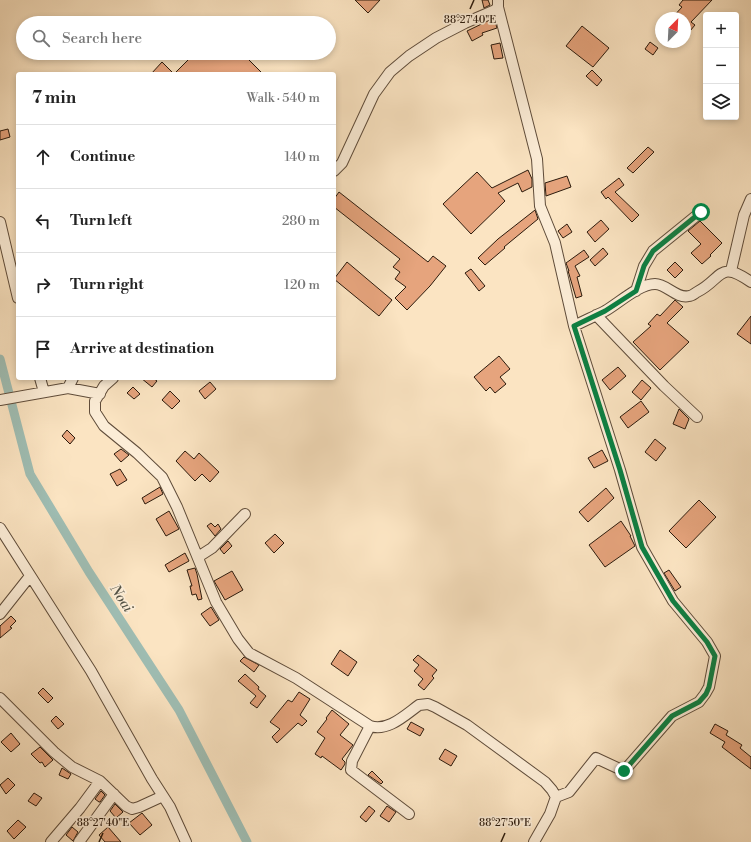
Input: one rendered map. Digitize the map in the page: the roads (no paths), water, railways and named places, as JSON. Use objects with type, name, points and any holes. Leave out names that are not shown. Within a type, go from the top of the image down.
[{"type":"street","points":[[336,169],[342,163],[374,94],[390,72],[409,56],[436,38],[495,10],[498,3]]},
{"type":"street","points":[[498,3],[537,159],[540,206],[555,243],[574,326],[620,470],[642,547],[673,601],[707,642],[715,656],[709,687],[706,694],[699,702],[672,716],[624,771],[596,758],[569,792],[556,797]]},
{"type":"street","points":[[731,271],[744,215],[751,199]]},
{"type":"street","points":[[636,291],[644,266],[653,251],[701,212]]},
{"type":"street","points":[[0,222],[16,290]]},
{"type":"street","points":[[574,326],[596,316],[636,291],[649,285],[657,284],[679,295],[689,296],[702,290],[724,271],[731,271],[751,282]]},
{"type":"street","points":[[596,316],[664,386],[697,417]]},
{"type":"street","points":[[41,380],[44,392]]},
{"type":"street","points":[[68,388],[72,380]]},
{"type":"street","points":[[111,380],[104,386],[95,401],[95,412],[104,426],[137,453],[162,477],[177,507],[216,602],[238,639],[249,653],[296,678],[370,726],[382,728],[389,726],[419,705],[428,704],[467,725],[540,777],[552,790],[556,797],[550,814],[534,842]]},
{"type":"street","points":[[0,400],[68,388],[100,394]]},
{"type":"street","points":[[198,557],[212,548],[245,514]]},
{"type":"street","points":[[0,528],[91,671],[152,779],[170,807],[186,842]]},
{"type":"street","points":[[0,614],[30,576]]},
{"type":"street","points":[[0,698],[54,752],[72,767],[100,781],[126,806],[132,809],[163,796]]},
{"type":"street","points":[[370,726],[352,761],[351,770],[409,814]]},
{"type":"street","points":[[51,842],[80,808],[100,781]]},
{"type":"street","points":[[78,842],[114,794]]},
{"type":"waterway","name":"Noai","points":[[0,359],[30,474],[89,572],[179,710],[247,842]]}]
